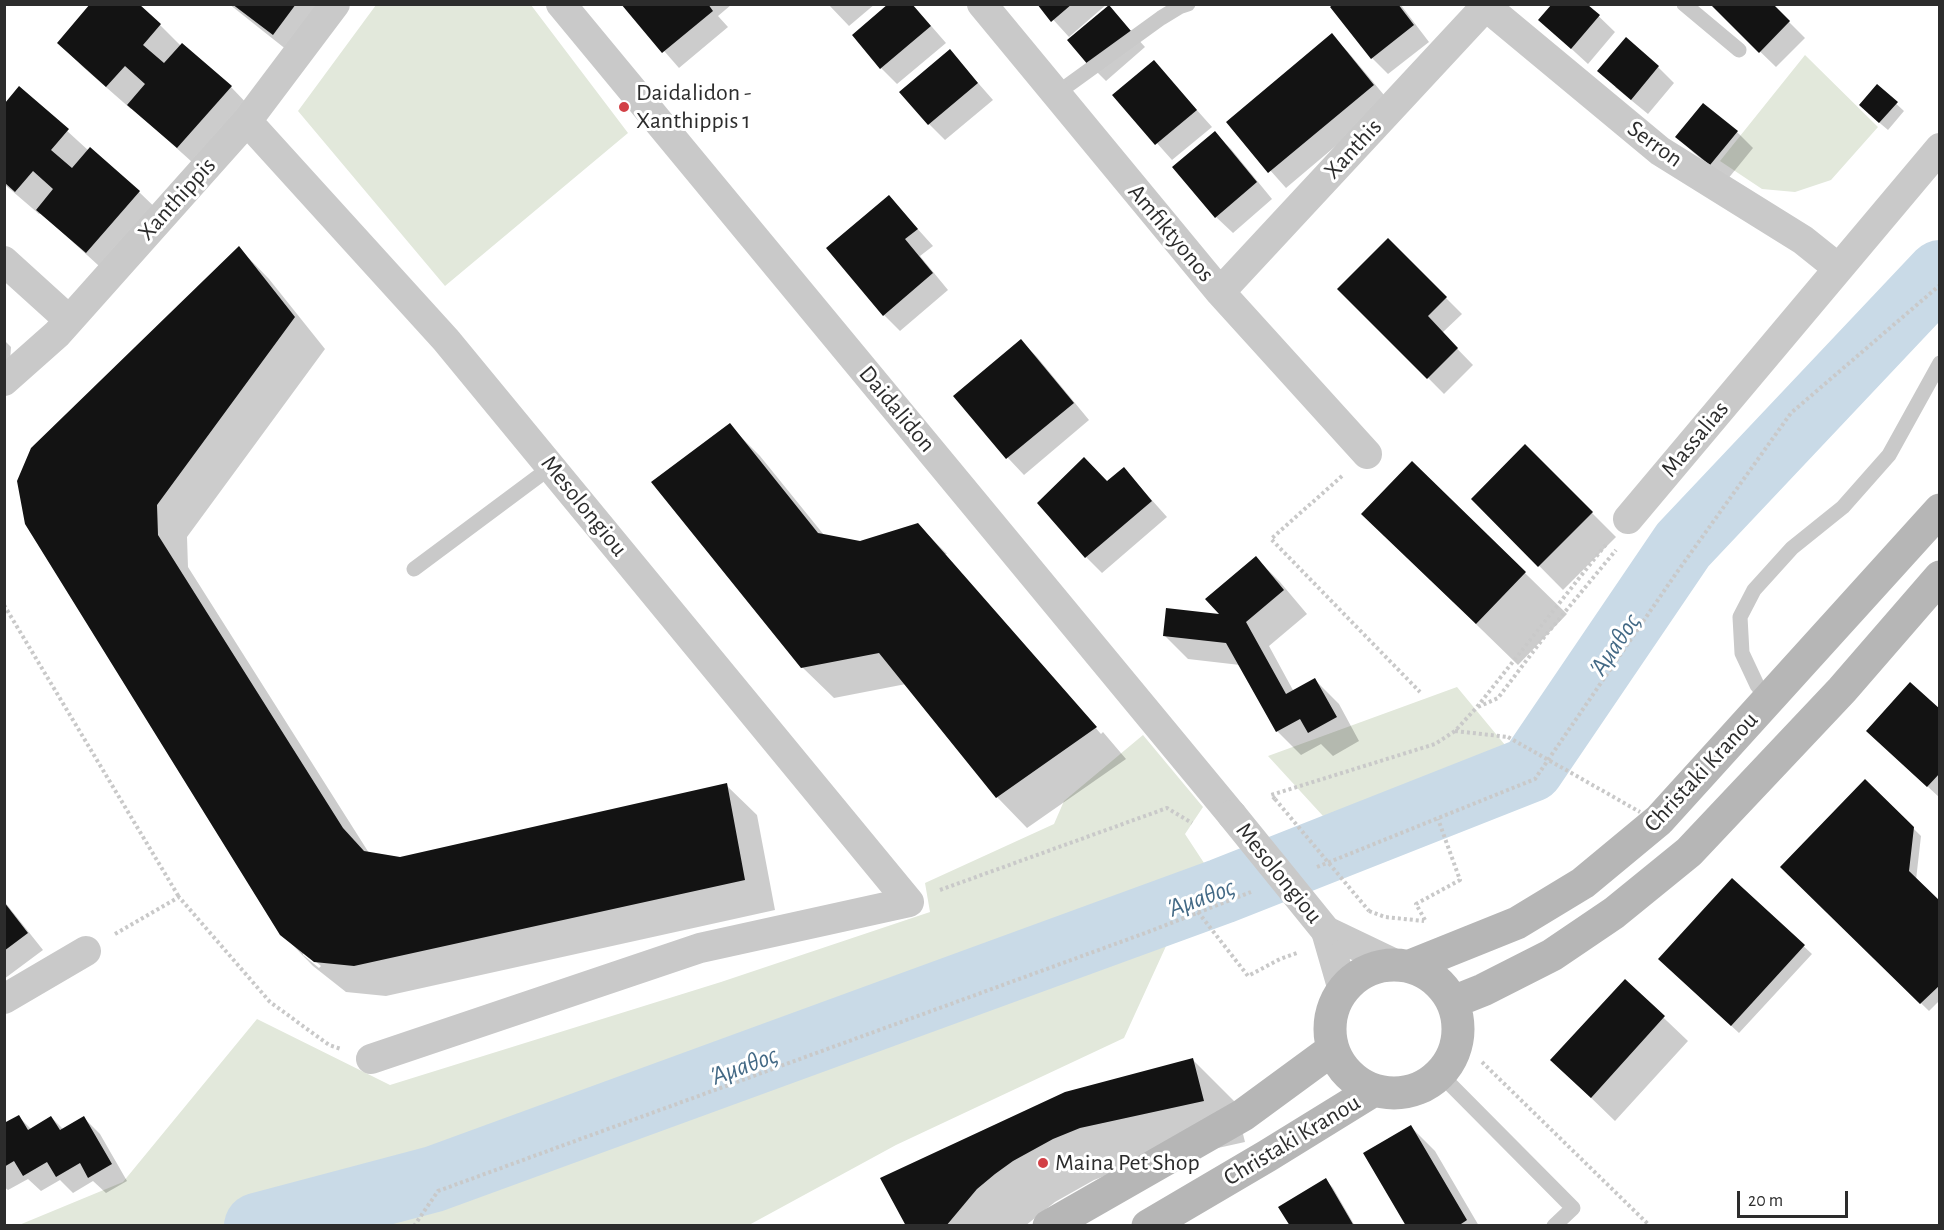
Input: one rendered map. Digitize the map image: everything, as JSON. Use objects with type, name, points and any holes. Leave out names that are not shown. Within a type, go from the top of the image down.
[{"type":"main road","name":"Christaki Kranou","points":[[1403,965],[1517,923],[1584,883],[1659,820],[1940,510]]},
{"type":"main road","name":"Christaki Kranou","points":[[1453,1002],[1483,990],[1552,955],[1614,913],[1689,852],[1842,690],[1940,577]]},
{"type":"main road","points":[[1403,965],[1428,973],[1442,986],[1453,1002],[1458,1020],[1458,1039],[1453,1057],[1428,1085],[1397,1094],[1374,1090],[1352,1077],[1339,1062],[1330,1026],[1333,1007],[1342,990],[1356,976],[1373,968],[1403,965]]},
{"type":"main road","name":"Christaki Kranou","points":[[1049,1226],[1243,1115],[1334,1049]]},
{"type":"main road","name":"Christaki Kranou","points":[[1148,1226],[1374,1090]]},
{"type":"street","name":"Xanthippis","points":[[4,381],[57,334],[247,121],[335,4]]},
{"type":"street","name":"Daidalidon","points":[[561,4],[1232,815]]},
{"type":"street","name":"Amfiktyonos","points":[[982,4],[1220,292],[1367,454]]},
{"type":"street","name":"Serron","points":[[1484,6],[1660,151],[1803,240],[1838,268]]},
{"type":"street","name":"Xanthis","points":[[1220,292],[1484,6]]},
{"type":"street","name":"Mesolongiou","points":[[247,121],[446,340],[909,902]]},
{"type":"street","name":"Massalias","points":[[1628,519],[1940,148]]},
{"type":"street","points":[[4,261],[69,320]]},
{"type":"street","name":"Mesolongiou","points":[[1232,815],[1326,932],[1342,990]]},
{"type":"street","points":[[371,1059],[700,948],[909,902]]},
{"type":"street","name":"Mesolongiou","points":[[1326,932],[1403,965]]},
{"type":"street","points":[[4,999],[86,951]]},
{"type":"lane","points":[[1056,94],[1161,18],[1188,4]]},
{"type":"lane","points":[[1684,4],[1739,50]]},
{"type":"lane","points":[[1768,699],[1757,685],[1742,653],[1740,617],[1754,590],[1792,548],[1843,507],[1889,455],[1940,363]]},
{"type":"lane","points":[[414,568],[552,467]]},
{"type":"lane","points":[[1440,1074],[1573,1208],[1554,1226]]},
{"type":"path","points":[[1367,454],[1271,539],[1420,692]]},
{"type":"path","points":[[1436,917],[1425,921],[1385,917],[1369,910],[1271,795],[1435,744],[1455,731],[1477,707],[1628,519]]},
{"type":"path","points":[[1477,707],[1498,698],[1545,636],[1631,532],[1628,519]]},
{"type":"path","points":[[4,605],[179,897],[270,1002],[329,1045],[371,1059]]},
{"type":"path","points":[[1455,731],[1508,737],[1640,812]]},
{"type":"path","points":[[1631,818],[1648,803]]},
{"type":"path","points":[[909,902],[1167,808],[1192,823]]},
{"type":"path","points":[[1425,921],[1416,904],[1460,880],[1438,819]]},
{"type":"path","points":[[86,951],[179,897]]},
{"type":"path","points":[[1198,912],[1248,976],[1280,959],[1303,951]]},
{"type":"path","points":[[1482,1062],[1650,1226]]},
{"type":"shaded area","points":[[376,5],[531,5],[628,133],[445,286],[298,111]]},
{"type":"shaded area","points":[[1805,55],[1878,127],[1831,180],[1795,192],[1762,189],[1720,161]]},
{"type":"shaded area","points":[[1457,687],[1510,751],[1323,816],[1268,756]]},
{"type":"shaded area","points":[[1143,735],[1203,807],[1185,834],[1204,863],[1124,1038],[896,1145],[749,1225],[19,1225],[123,1182],[257,1019],[390,1085],[721,982],[930,912],[925,883],[1054,824],[1064,801]]},
{"type":"building","points":[[90,4],[139,4],[161,24],[143,45],[164,63],[182,43],[232,86],[177,148],[127,105],[145,84],[125,66],[106,87],[57,43]]},
{"type":"building","points":[[232,4],[296,4],[273,35]]},
{"type":"building","points":[[621,4],[708,4],[713,11],[662,53]]},
{"type":"building","points":[[888,4],[912,4],[931,26],[880,69],[852,35]]},
{"type":"building","points":[[1037,4],[1072,4],[1051,22]]},
{"type":"building","points":[[1333,4],[1398,4],[1414,25],[1371,59],[1330,7]]},
{"type":"building","points":[[1710,4],[1773,4],[1790,21],[1759,53]]},
{"type":"building","points":[[1109,5],[1131,31],[1089,66],[1067,40]]},
{"type":"building","points":[[1551,5],[1588,5],[1600,15],[1571,49],[1538,20]]},
{"type":"building","points":[[1332,33],[1374,85],[1268,173],[1226,122]]},
{"type":"building","points":[[1626,37],[1659,66],[1631,100],[1597,71]]},
{"type":"building","points":[[950,49],[978,83],[928,125],[899,92]]},
{"type":"building","points":[[1154,60],[1197,110],[1155,145],[1112,95]]},
{"type":"building","points":[[1877,84],[1898,102],[1879,123],[1859,105]]},
{"type":"building","points":[[19,86],[69,129],[51,150],[72,168],[90,147],[140,191],[86,253],[36,210],[53,189],[33,171],[15,192],[5,183],[5,103]]},
{"type":"building","points":[[1703,103],[1738,131],[1710,165],[1675,137]]},
{"type":"building","points":[[1215,131],[1257,182],[1215,218],[1172,167]]},
{"type":"building","points":[[889,195],[918,229],[905,239],[933,273],[883,316],[826,248]]},
{"type":"building","points":[[1388,238],[1447,297],[1428,316],[1458,348],[1427,379],[1337,289]]},
{"type":"building","points":[[239,246],[295,317],[157,505],[158,535],[343,828],[364,851],[400,857],[727,783],[745,880],[354,966],[314,962],[280,935],[25,524],[17,481],[31,448]]},
{"type":"building","points":[[1021,339],[1074,403],[1006,459],[953,396]]},
{"type":"building","points":[[730,423],[818,533],[860,541],[918,523],[1097,727],[996,798],[879,653],[801,668],[651,482]]},
{"type":"building","points":[[1525,444],[1593,512],[1538,567],[1471,499]]},
{"type":"building","points":[[1084,457],[1107,481],[1124,467],[1152,501],[1085,558],[1037,503]]},
{"type":"building","points":[[1412,461],[1526,572],[1476,624],[1361,514]]},
{"type":"building","points":[[1256,556],[1284,590],[1246,622],[1286,694],[1315,678],[1337,717],[1308,733],[1300,719],[1276,732],[1226,643],[1163,636],[1166,608],[1219,614],[1205,599]]},
{"type":"building","points":[[1910,682],[1940,709],[1940,773],[1927,787],[1866,731]]},
{"type":"building","points":[[1865,779],[1914,827],[1909,871],[1940,901],[1940,985],[1920,1004],[1780,867]]},
{"type":"building","points":[[1732,878],[1805,945],[1731,1026],[1658,959]]},
{"type":"building","points":[[4,902],[28,933],[4,951]]},
{"type":"building","points":[[1625,979],[1665,1016],[1591,1098],[1550,1060]]},
{"type":"building","points":[[1193,1058],[1204,1101],[1080,1128],[1053,1139],[1013,1161],[995,1174],[977,1189],[946,1226],[906,1226],[880,1178],[1065,1092]]},
{"type":"building","points":[[19,1115],[28,1130],[51,1116],[60,1130],[84,1116],[112,1164],[88,1178],[80,1163],[56,1177],[47,1162],[23,1176],[14,1161],[4,1167],[4,1123]]},
{"type":"building","points":[[1411,1125],[1467,1220],[1458,1226],[1406,1226],[1363,1153]]},
{"type":"building","points":[[1326,1178],[1354,1226],[1290,1226],[1278,1207]]},
{"type":"waterway","name":"Άμαθος","points":[[257,1226],[434,1179],[1222,891],[1531,769],[1683,545],[1940,273]]},
{"type":"place","name":"Daidalidon - Xanthippis 1","points":[[624,107]]},
{"type":"place","name":"Maina Pet Shop","points":[[1043,1163]]}]
